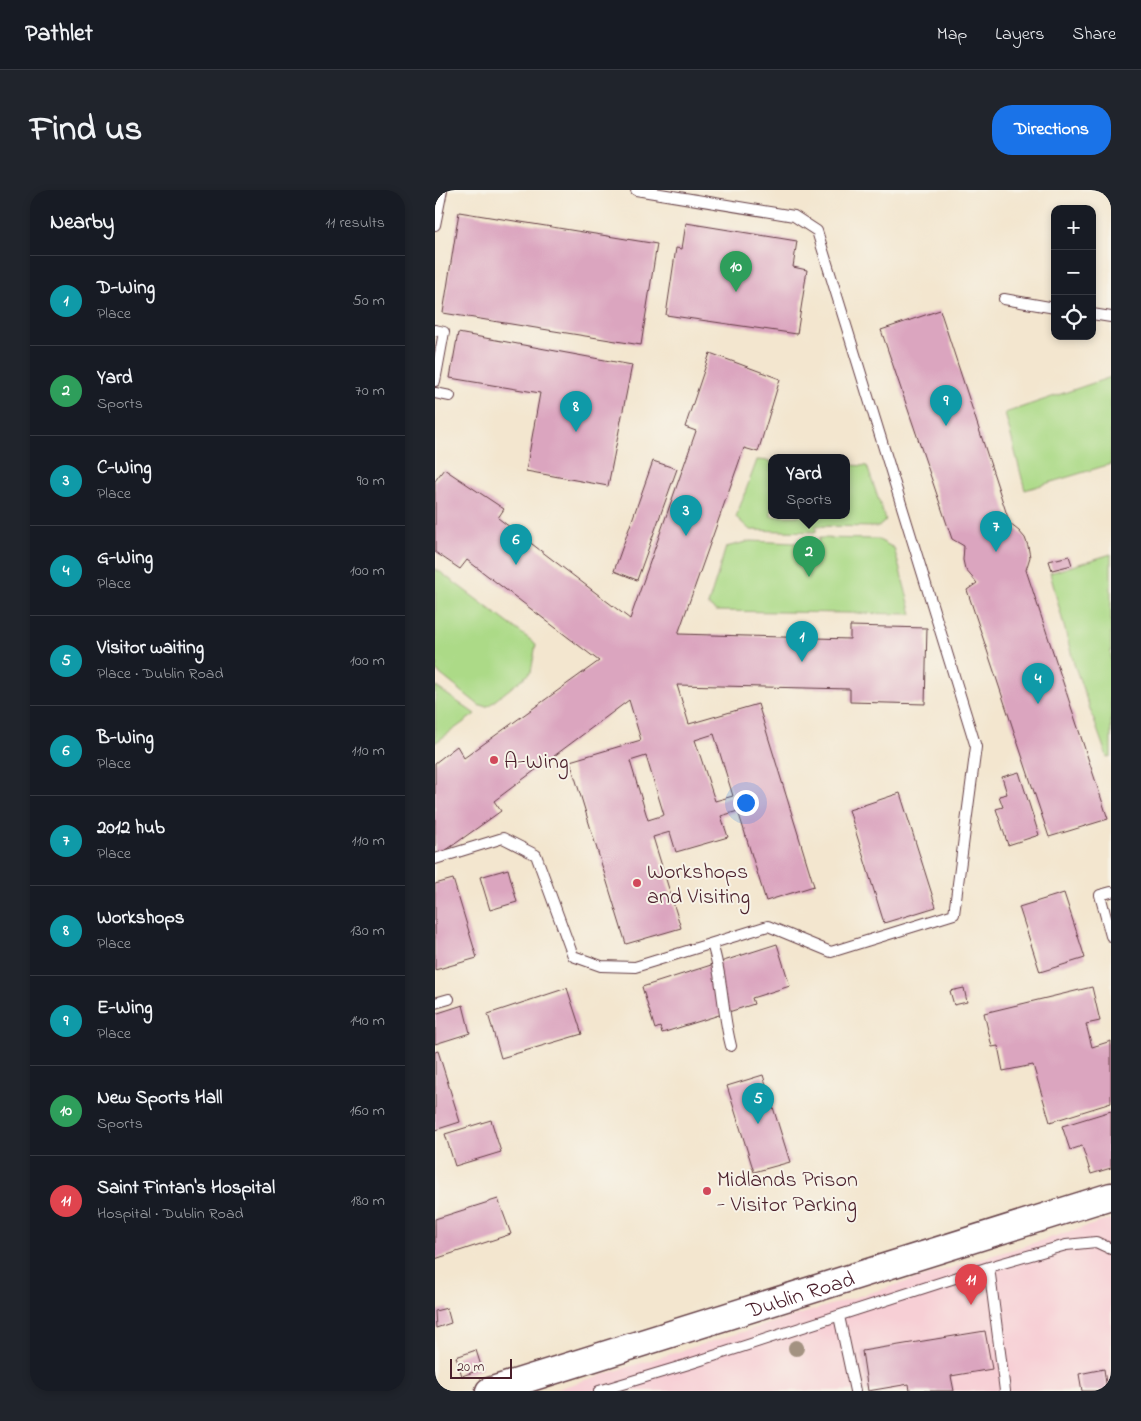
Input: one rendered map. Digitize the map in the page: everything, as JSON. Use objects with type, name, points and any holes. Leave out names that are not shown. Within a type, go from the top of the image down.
[{"type":"main road","name":"Dublin Road","points":[[489,1391],[1111,1196]]},
{"type":"lane","points":[[435,224],[441,190]]},
{"type":"lane","points":[[435,859],[503,838],[536,854],[573,956],[601,966],[635,967],[768,926],[831,952],[954,914],[976,747],[817,232],[794,216],[636,190]]},
{"type":"lane","points":[[1004,299],[1051,307]]},
{"type":"lane","points":[[1096,315],[1111,317]]},
{"type":"lane","points":[[435,330],[444,332],[435,381]]},
{"type":"lane","points":[[435,394],[450,396]]},
{"type":"lane","points":[[1111,892],[1100,895],[1111,936]]},
{"type":"lane","points":[[711,944],[718,963],[723,1013],[731,1046]]},
{"type":"lane","points":[[435,1004],[449,999]]},
{"type":"lane","points":[[599,1391],[692,1364],[989,1267],[1066,1245],[1096,1242],[1111,1249]]},
{"type":"lane","points":[[989,1267],[1005,1391]]},
{"type":"lane","points":[[839,1316],[855,1391]]},
{"type":"shaded area","points":[[1111,1219],[1111,1391],[550,1391]]},
{"type":"green space","points":[[1111,377],[1111,464],[1025,490],[1005,413]]},
{"type":"green space","points":[[757,460],[768,461],[768,519],[850,519],[850,465],[867,466],[886,521],[878,527],[816,526],[816,532],[750,530],[736,517]]},
{"type":"green space","points":[[819,538],[877,539],[894,548],[912,614],[716,611],[708,605],[726,547],[750,541],[818,544]]},
{"type":"green space","points":[[1111,554],[1111,756],[1107,757],[1074,664],[1050,573]]},
{"type":"green space","points":[[435,568],[536,644],[531,672],[488,706],[480,706],[435,670],[437,664],[435,662]]},
{"type":"green space","points":[[435,686],[475,714],[435,743]]},
{"type":"building","points":[[459,212],[657,244],[641,345],[443,313]]},
{"type":"building","points":[[686,223],[797,241],[793,267],[807,270],[797,334],[666,315],[676,248],[682,249]]},
{"type":"building","points":[[940,310],[1010,524],[1025,538],[1028,546],[1030,557],[1026,570],[1108,819],[1049,837],[967,590],[977,583],[965,569],[963,560],[964,546],[952,539],[881,330]]},
{"type":"building","points":[[458,333],[632,365],[608,486],[526,471],[540,393],[450,378]]},
{"type":"building","points":[[710,353],[780,379],[758,452],[744,448],[678,634],[850,639],[850,626],[927,628],[925,704],[850,702],[850,689],[677,685],[689,724],[758,704],[814,886],[766,901],[738,811],[721,816],[728,837],[676,852],[670,832],[653,837],[681,928],[626,944],[570,761],[641,740],[629,700],[494,801],[501,811],[438,856],[435,852],[435,763],[457,746],[464,758],[599,661],[467,560],[460,569],[435,552],[435,481],[444,469],[504,509],[498,518],[630,619],[696,431],[685,427]],"holes":[[[714,734],[733,796],[715,801],[695,740]],[[646,756],[664,815],[648,820],[630,761]]]},
{"type":"building","points":[[653,461],[677,469],[637,580],[614,571]]},
{"type":"building","points":[[1069,556],[1072,565],[1052,570],[1049,561]]},
{"type":"building","points":[[1019,772],[1039,835],[1008,845],[996,809],[1003,807],[999,796],[1007,794],[1002,777]]},
{"type":"building","points":[[900,793],[936,907],[884,923],[849,810]]},
{"type":"building","points":[[508,869],[517,902],[490,910],[480,877]]},
{"type":"building","points":[[453,879],[477,958],[435,970],[435,884]]},
{"type":"building","points":[[1064,893],[1085,958],[1040,972],[1019,907]]},
{"type":"building","points":[[777,944],[790,986],[752,998],[754,1004],[662,1033],[660,1027],[655,1029],[642,987]]},
{"type":"building","points":[[1092,987],[1100,1021],[1086,1024],[1092,1047],[1111,1041],[1111,1103],[1050,1122],[1033,1065],[1003,1071],[998,1046],[992,1047],[984,1013]]},
{"type":"building","points":[[567,988],[582,1034],[501,1058],[488,1014]]},
{"type":"building","points":[[964,988],[967,1002],[954,1005],[950,991]]},
{"type":"building","points":[[463,1005],[470,1033],[435,1044],[435,1014]]},
{"type":"building","points":[[438,1051],[460,1122],[435,1130],[435,1052]]},
{"type":"building","points":[[763,1075],[790,1162],[754,1172],[727,1086]]},
{"type":"building","points":[[1111,1111],[1111,1168],[1091,1174],[1082,1146],[1070,1150],[1062,1126]]},
{"type":"building","points":[[491,1120],[501,1152],[455,1166],[445,1134]]},
{"type":"building","points":[[498,1199],[511,1234],[435,1259],[435,1219]]},
{"type":"building","points":[[447,1308],[451,1323],[436,1328],[435,1311]]},
{"type":"building","points":[[985,1331],[992,1369],[951,1376],[954,1391],[910,1391],[909,1384],[868,1391],[862,1351]]},
{"type":"building","points":[[476,1350],[482,1369],[462,1376],[456,1357]]},
{"type":"building","points":[[1104,1369],[1107,1391],[1082,1391],[1079,1374]]},
{"type":"place","name":"New Sports Hall","points":[[736,292]]},
{"type":"place","name":"E-Wing","points":[[946,426]]},
{"type":"place","name":"Workshops","points":[[576,432]]},
{"type":"place","name":"C-Wing","points":[[686,536]]},
{"type":"place","name":"2012 hub","points":[[996,552]]},
{"type":"place","name":"B-Wing","points":[[516,565]]},
{"type":"place","name":"Yard","points":[[809,577]]},
{"type":"place","name":"D-Wing","points":[[802,662]]},
{"type":"place","name":"G-Wing","points":[[1038,704]]},
{"type":"place","name":"A-Wing","points":[[494,760]]},
{"type":"place","name":"Workshops and Visiting","points":[[637,883]]},
{"type":"place","name":"Visitor waiting","points":[[758,1124]]},
{"type":"place","name":"Midlands Prison - Visitor Parking","points":[[707,1191]]},
{"type":"place","name":"Saint Fintan's Hospital","points":[[971,1305]]}]
